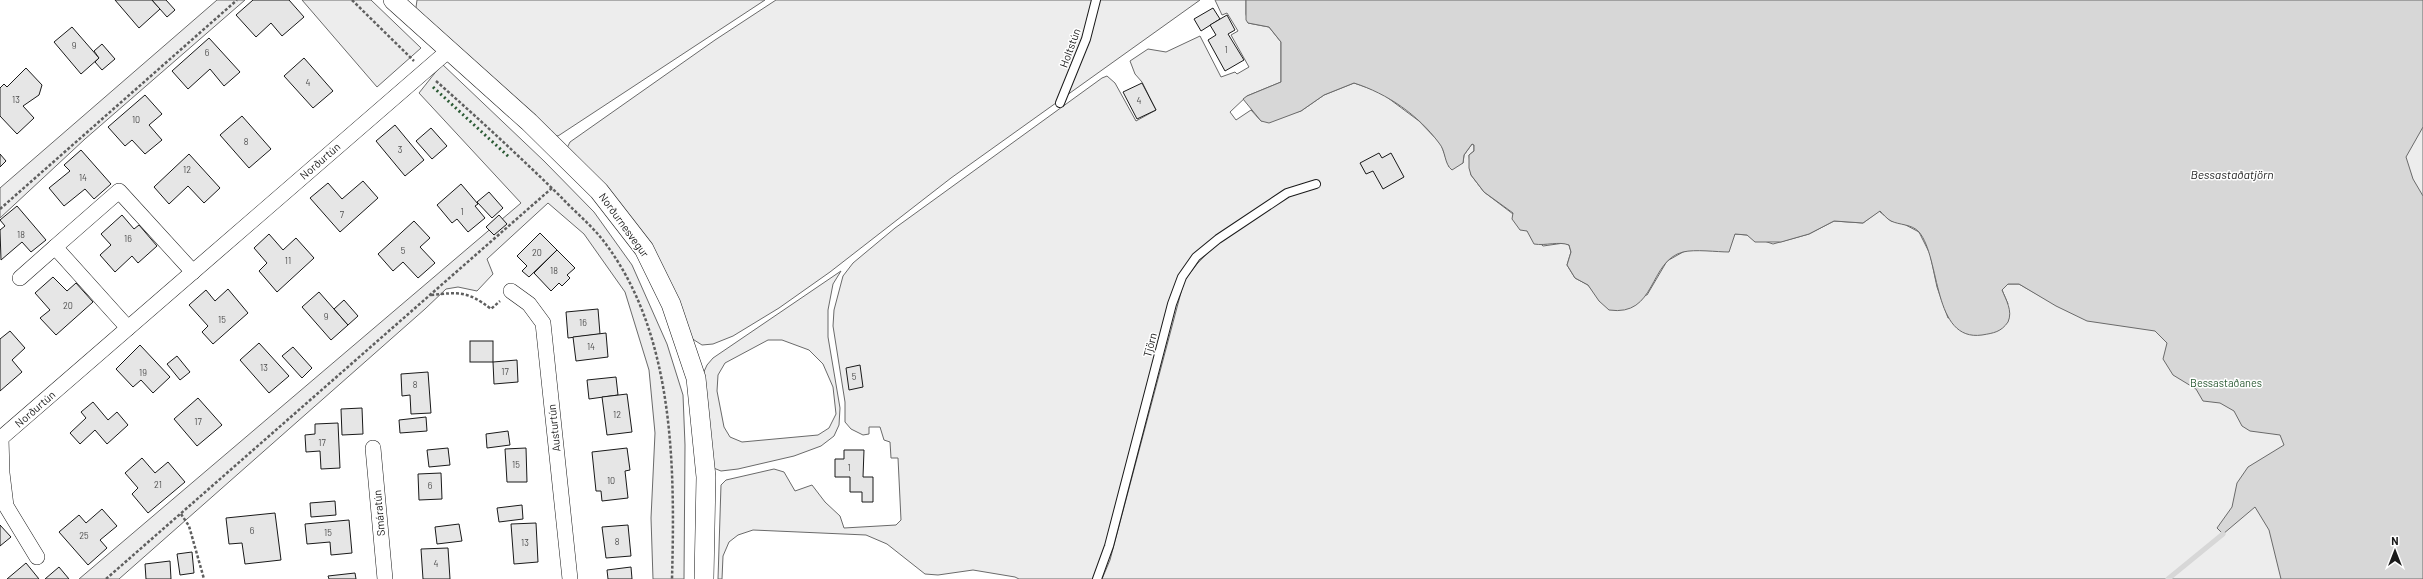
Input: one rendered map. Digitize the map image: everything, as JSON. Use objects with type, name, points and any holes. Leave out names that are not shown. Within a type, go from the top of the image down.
[{"type":"street","name":"Norðurnesvegur","points":[[393,0],[448,51],[529,122],[599,191],[644,249],[671,304],[696,378],[706,477],[704,579]]},
{"type":"street","name":"Norðurtún","points":[[37,557],[6,506],[2,473],[1,438],[424,70],[448,51]]},
{"type":"street","points":[[20,278],[119,191],[193,272]]},
{"type":"street","points":[[55,247],[128,328]]},
{"type":"street","name":"Austurtún","points":[[510,291],[529,304],[543,323],[570,579]]},
{"type":"street","name":"Smáratún","points":[[373,448],[385,579]]},
{"type":"lane","name":"Holtstún","points":[[1060,103],[1086,39],[1096,0]]},
{"type":"lane","name":"Tjörn","points":[[1097,579],[1109,546],[1172,304],[1182,277],[1196,257],[1218,239],[1287,193],[1316,184]]},
{"type":"path","points":[[0,209],[237,0]]},
{"type":"path","points":[[352,0],[424,70],[503,140],[602,239],[635,292],[656,355],[668,419],[674,503],[672,579]]},
{"type":"path","points":[[106,579],[552,188]]},
{"type":"path","points":[[430,295],[461,292],[475,297],[491,309],[510,291]]},
{"type":"path","points":[[181,514],[189,526],[204,579]]},
{"type":"shaded area","points":[[217,0],[245,0],[85,139],[0,218],[0,188]]},
{"type":"shaded area","points":[[302,0],[371,0],[421,48],[377,87]]},
{"type":"shaded area","points":[[417,0],[765,0],[558,136],[546,134],[415,15]]},
{"type":"shaded area","points":[[776,0],[1200,0],[951,178],[830,272],[779,308],[733,336],[713,344],[702,345],[691,338],[567,148],[570,142],[715,40]]},
{"type":"shaded area","points":[[1215,0],[1246,0],[1246,14],[1248,23],[1269,27],[1281,42],[1281,82],[1247,96],[1230,112],[1236,120],[1251,110],[1261,121],[1301,111],[1324,95],[1354,83],[1380,92],[1419,121],[1441,144],[1449,167],[1463,163],[1464,155],[1472,144],[1474,145],[1474,151],[1469,155],[1471,175],[1484,192],[1513,214],[1527,231],[1543,246],[1564,243],[1569,245],[1571,252],[1567,265],[1575,278],[1588,285],[1598,297],[1647,295],[1667,261],[1683,252],[1735,234],[1747,235],[1773,244],[1809,234],[1834,221],[1863,223],[1879,211],[1891,221],[1902,223],[1919,232],[1930,254],[1937,287],[1948,318],[2008,304],[2002,290],[2008,284],[2019,284],[2040,296],[2423,0],[2423,579],[1102,579],[1110,560],[1184,281],[1197,264],[1234,225],[1178,279],[1105,550],[1094,579],[1019,579],[973,570],[938,575],[925,574],[887,544],[866,535],[753,530],[738,535],[729,542],[723,556],[722,579],[718,579],[721,485],[726,480],[774,469],[784,472],[795,491],[812,485],[825,502],[840,516],[844,528],[896,525],[901,520],[898,458],[891,458],[890,442],[884,440],[880,427],[869,427],[869,434],[863,435],[851,429],[845,422],[845,402],[833,326],[834,310],[843,276],[853,263],[895,228],[1102,78],[1107,76],[1115,83],[1136,121],[1156,110],[1142,82],[1135,74],[1130,61],[1148,49],[1166,52],[1200,36],[1221,77],[1235,72],[1237,74],[1249,67],[1231,35],[1238,31],[1227,13],[1222,15]]},
{"type":"shaded area","points":[[442,64],[544,161],[594,212],[632,265],[667,344],[683,395],[685,445],[684,579],[653,579],[651,518],[655,433],[649,370],[625,292],[584,234],[548,203],[487,259],[493,274],[477,291],[458,287],[446,289],[119,579],[79,579],[521,203],[419,93]]},
{"type":"shaded area","points":[[841,271],[833,284],[828,310],[828,337],[840,408],[839,425],[834,436],[821,446],[794,456],[738,469],[721,471],[711,467],[702,376],[707,365],[713,358]],"holes":[[[768,340],[782,340],[809,350],[823,364],[833,387],[836,414],[829,428],[818,435],[742,442],[730,437],[724,427],[717,391],[718,375],[725,363]]]},
{"type":"water","name":"Bessastaðatjörn","points":[[1246,0],[2423,0],[2423,127],[2406,157],[2413,179],[2423,196],[2423,579],[2281,579],[2269,530],[2255,507],[2223,534],[2217,528],[2232,507],[2237,483],[2248,467],[2284,445],[2280,435],[2250,431],[2242,426],[2234,411],[2220,403],[2203,401],[2196,389],[2173,375],[2163,359],[2167,343],[2155,331],[2087,321],[2056,306],[2019,284],[2008,284],[2002,290],[2010,314],[2008,322],[2003,328],[1994,333],[1982,335],[1966,334],[1954,326],[1946,312],[1940,296],[1926,244],[1919,232],[1913,227],[1891,221],[1880,211],[1863,223],[1834,221],[1809,234],[1781,242],[1755,242],[1747,235],[1735,234],[1729,252],[1683,252],[1672,257],[1663,266],[1651,287],[1636,305],[1625,310],[1609,310],[1599,301],[1588,285],[1575,278],[1567,265],[1571,252],[1569,245],[1561,243],[1534,244],[1527,231],[1520,230],[1512,219],[1513,213],[1484,192],[1471,175],[1469,168],[1469,155],[1474,151],[1474,145],[1472,144],[1464,155],[1463,163],[1452,170],[1449,167],[1441,146],[1422,123],[1390,99],[1379,93],[1354,83],[1324,95],[1301,111],[1269,123],[1261,121],[1243,99],[1281,82],[1281,42],[1269,27],[1248,23],[1246,20]]},
{"type":"building","points":[[115,0],[152,0],[160,9],[139,28]]},
{"type":"building","points":[[152,0],[166,0],[175,10],[167,17]]},
{"type":"building","points":[[253,0],[289,0],[304,17],[282,36],[271,23],[256,37],[236,15]]},
{"type":"building","points":[[1213,8],[1220,19],[1201,31],[1194,19]]},
{"type":"building","points":[[1227,15],[1235,30],[1228,34],[1244,60],[1225,71],[1208,40],[1216,35],[1210,25]]},
{"type":"building","points":[[72,27],[99,58],[81,74],[54,42]]},
{"type":"building","points":[[209,38],[240,72],[224,86],[210,69],[188,89],[172,71]]},
{"type":"building","points":[[102,44],[115,59],[102,70],[95,62],[99,58],[94,51]]},
{"type":"building","points":[[304,58],[333,91],[313,108],[284,76]]},
{"type":"building","points":[[26,68],[42,85],[39,95],[23,106],[34,118],[17,134],[0,116],[0,88],[4,84],[7,87]]},
{"type":"building","points":[[1142,83],[1156,110],[1137,119],[1123,92]]},
{"type":"building","points":[[145,95],[162,114],[149,125],[162,140],[145,154],[132,140],[125,146],[108,127]]},
{"type":"building","points":[[242,116],[271,149],[249,168],[220,135]]},
{"type":"building","points":[[395,125],[424,160],[405,176],[376,141]]},
{"type":"building","points":[[431,128],[447,146],[432,159],[416,141]]},
{"type":"building","points":[[81,150],[111,184],[94,199],[85,189],[64,206],[49,188],[70,171],[64,165]]},
{"type":"building","points":[[1379,153],[1382,158],[1391,153],[1404,177],[1383,189],[1373,171],[1366,174],[1360,163]]},
{"type":"building","points":[[0,154],[6,161],[0,167]]},
{"type":"building","points":[[189,154],[220,188],[204,203],[188,186],[169,204],[154,187]]},
{"type":"building","points":[[363,181],[378,198],[340,232],[310,198],[328,183],[342,199]]},
{"type":"building","points":[[461,184],[478,204],[475,206],[485,218],[468,232],[457,219],[452,223],[437,205]]},
{"type":"building","points":[[489,192],[503,208],[492,218],[477,202]]},
{"type":"building","points":[[17,206],[46,240],[31,252],[22,242],[1,260],[0,230],[5,226],[0,220]]},
{"type":"building","points":[[122,215],[134,229],[139,225],[157,246],[138,263],[132,256],[115,272],[100,255],[111,245],[101,234]]},
{"type":"building","points":[[499,215],[507,224],[494,235],[486,227]]},
{"type":"building","points":[[414,221],[430,238],[420,247],[435,263],[418,278],[403,262],[393,271],[378,254]]},
{"type":"building","points":[[540,233],[557,250],[529,277],[522,271],[527,266],[517,256]]},
{"type":"building","points":[[269,234],[283,250],[296,238],[314,258],[277,292],[259,271],[267,263],[254,248]]},
{"type":"building","points":[[557,250],[575,268],[567,275],[570,278],[562,286],[559,283],[551,291],[534,273]]},
{"type":"building","points":[[53,277],[67,291],[76,283],[93,302],[56,335],[40,318],[50,310],[35,293]]},
{"type":"building","points":[[228,289],[248,313],[213,344],[202,332],[208,326],[189,305],[206,290],[215,301]]},
{"type":"building","points":[[319,292],[348,325],[331,340],[302,307]]},
{"type":"building","points":[[344,300],[358,316],[348,325],[334,309]]},
{"type":"building","points":[[598,309],[600,334],[568,338],[566,312]]},
{"type":"building","points":[[10,331],[25,348],[12,360],[22,372],[0,391],[0,339]]},
{"type":"building","points":[[606,333],[608,357],[576,361],[573,337]]},
{"type":"building","points":[[470,341],[493,341],[493,362],[470,362]]},
{"type":"building","points":[[259,343],[289,376],[269,393],[240,360]]},
{"type":"building","points":[[140,345],[170,377],[153,393],[141,380],[133,387],[116,369]]},
{"type":"building","points":[[293,347],[312,368],[302,378],[282,356]]},
{"type":"building","points":[[177,356],[190,372],[180,380],[167,364]]},
{"type":"building","points":[[517,360],[518,382],[494,384],[493,362]]},
{"type":"building","points":[[860,365],[863,387],[849,390],[846,368]]},
{"type":"building","points":[[428,372],[431,413],[411,414],[410,395],[402,396],[401,374]]},
{"type":"building","points":[[616,377],[618,395],[589,399],[587,380]]},
{"type":"building","points":[[627,394],[632,432],[607,435],[602,397]]},
{"type":"building","points":[[198,398],[222,425],[197,446],[174,419]]},
{"type":"building","points":[[93,402],[108,420],[117,412],[128,425],[107,444],[95,430],[80,444],[70,433],[86,418],[81,412]]},
{"type":"building","points":[[362,408],[363,434],[342,435],[341,409]]},
{"type":"building","points":[[426,417],[427,431],[400,433],[399,420]]},
{"type":"building","points":[[338,423],[340,468],[321,469],[320,451],[306,452],[305,435],[315,434],[315,424]]},
{"type":"building","points":[[508,431],[510,445],[487,448],[486,434]]},
{"type":"building","points":[[448,448],[450,465],[429,467],[427,450]]},
{"type":"building","points":[[526,448],[527,482],[507,482],[505,449]]},
{"type":"building","points":[[627,448],[630,470],[625,471],[628,498],[602,501],[601,491],[596,491],[592,452]]},
{"type":"building","points":[[844,450],[864,450],[863,477],[873,477],[873,502],[862,502],[862,492],[850,492],[850,477],[835,477],[835,459],[844,459]]},
{"type":"building","points":[[142,458],[155,473],[168,462],[185,482],[148,513],[132,494],[138,488],[125,473]]},
{"type":"building","points":[[441,473],[442,499],[419,500],[418,474]]},
{"type":"building","points":[[335,501],[336,515],[311,517],[310,503]]},
{"type":"building","points":[[522,505],[523,519],[499,522],[497,508]]},
{"type":"building","points":[[102,509],[117,526],[100,540],[107,548],[88,565],[59,532],[79,515],[86,523]]},
{"type":"building","points":[[275,513],[281,560],[245,564],[242,543],[229,544],[226,518]]},
{"type":"building","points":[[349,520],[352,553],[331,555],[330,542],[307,544],[305,524]]},
{"type":"building","points":[[536,523],[538,562],[514,564],[511,524]]},
{"type":"building","points":[[459,524],[462,541],[437,544],[435,527]]},
{"type":"building","points":[[0,525],[11,537],[0,546]]},
{"type":"building","points":[[628,525],[631,556],[606,558],[602,527]]},
{"type":"building","points":[[448,548],[450,579],[423,579],[421,549]]},
{"type":"building","points":[[192,552],[194,573],[180,575],[177,554]]},
{"type":"building","points":[[170,561],[171,579],[146,579],[145,564]]},
{"type":"building","points":[[26,563],[39,579],[7,579]]},
{"type":"building","points":[[59,567],[69,579],[45,579]]},
{"type":"building","points":[[631,567],[632,579],[608,579],[607,570]]},
{"type":"building","points":[[355,573],[356,579],[329,579],[328,576]]},
{"type":"waterway","points":[[2168,579],[2223,534]]},
{"type":"hedge","points":[[433,87],[509,157]]},
{"type":"park label","name":"Bessastaðanes","points":[[2226,383]]}]
